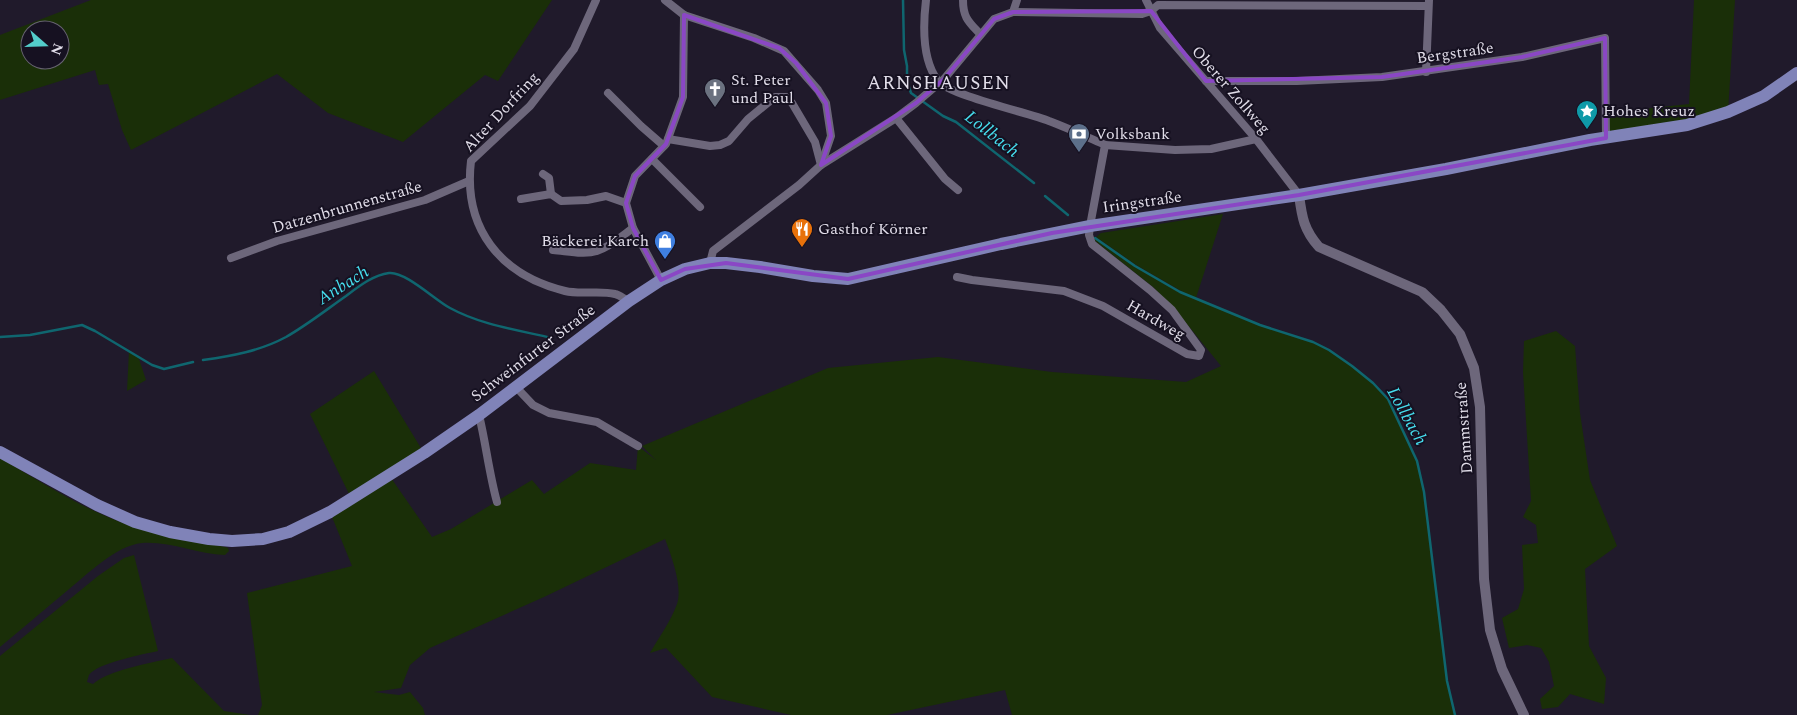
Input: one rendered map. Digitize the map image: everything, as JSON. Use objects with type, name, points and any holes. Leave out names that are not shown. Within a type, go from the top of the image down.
[{"type":"main road","name":"Iringstraße","points":[[661,280],[685,269],[710,263],[752,266],[813,276],[848,279],[1090,226],[1299,195],[1630,133],[1687,125],[1728,112],[1764,96],[1797,73]]},
{"type":"main road","name":"Schweinfurter Straße","points":[[0,452],[97,505],[135,522],[170,532],[232,541],[263,539],[289,532],[330,512],[424,453],[479,415],[629,301],[661,280]]},
{"type":"street","name":"Alter Dorfring","points":[[596,0],[574,49],[530,106],[471,161],[469,181],[471,202],[478,224],[493,248],[518,271],[535,281],[566,291],[616,294],[629,301]]},
{"type":"street","points":[[665,0],[684,14],[780,48],[796,63],[818,90],[826,104],[831,136],[821,165]]},
{"type":"street","points":[[926,0],[925,24],[930,66],[940,83],[962,94],[1050,121],[1105,146],[1175,150],[1211,149],[1256,139]]},
{"type":"street","points":[[964,0],[963,12],[966,19],[980,34]]},
{"type":"street","points":[[1013,12],[1016,0]]},
{"type":"street","name":"Oberer Zollweg","points":[[1146,0],[1160,28],[1256,139],[1299,195]]},
{"type":"street","points":[[710,263],[713,251],[799,185],[821,165],[896,118],[924,97],[940,83],[994,19],[1013,12],[1142,14],[1158,5],[1429,3],[1426,72]]},
{"type":"street","points":[[661,280],[633,228],[626,203],[635,176],[666,142],[684,97],[684,14]]},
{"type":"street","name":"Bergstraße","points":[[1206,81],[1297,81],[1382,77],[1522,57],[1605,38],[1606,138]]},
{"type":"street","points":[[608,93],[641,126],[666,142],[710,146],[729,142],[748,119],[775,96],[786,97],[792,102],[815,142],[821,165]]},
{"type":"street","points":[[896,118],[945,179],[958,190]]},
{"type":"street","points":[[1090,226],[1105,146]]},
{"type":"street","points":[[652,159],[700,207]]},
{"type":"street","points":[[543,174],[549,178],[551,194]]},
{"type":"street","name":"Datzenbrunnenstraße","points":[[231,258],[277,241],[424,200],[469,181]]},
{"type":"street","points":[[521,199],[551,194],[561,201],[587,200],[606,196],[626,203]]},
{"type":"street","name":"Dammstraße","points":[[1299,195],[1301,212],[1308,234],[1319,248],[1422,292],[1441,310],[1460,334],[1474,368],[1480,407],[1484,579],[1490,630],[1502,669],[1524,715]]},
{"type":"street","name":"Hardweg","points":[[956,276],[972,280],[1064,291],[1103,306],[1187,354],[1200,356],[1201,350],[1172,310],[1092,244],[1089,235],[1090,226]]},
{"type":"street","points":[[553,250],[598,251],[609,246],[633,228]]},
{"type":"street","points":[[515,386],[533,405],[549,413],[598,422],[638,446]]},
{"type":"street","points":[[479,415],[489,472],[497,502]]},
{"type":"highlighted area","points":[[1151,11],[1206,81],[1382,77],[1522,57],[1605,38],[1606,138],[1299,195],[1052,233],[848,279],[726,263],[685,269],[661,280],[633,228],[626,203],[635,176],[666,144],[683,97],[684,15],[779,48],[796,63],[826,103],[831,136],[821,165],[916,103],[944,79],[994,19],[1013,12]]},
{"type":"green space","points":[[91,0],[552,0],[498,81],[485,75],[403,142],[328,113],[277,74],[131,150],[122,130],[108,84],[99,85],[95,70],[0,100],[0,35],[20,27],[20,70],[70,70],[70,20],[39,20]]},
{"type":"green space","points":[[1694,0],[1735,0],[1728,112],[1606,138],[1605,113],[1689,104]]},
{"type":"green space","points":[[1223,214],[1196,298],[1260,325],[1313,342],[1329,350],[1373,383],[1388,399],[1417,461],[1424,492],[1447,681],[1455,715],[1012,715],[1005,690],[887,715],[791,715],[712,697],[666,648],[650,653],[672,617],[678,597],[676,571],[665,539],[544,597],[430,648],[410,665],[401,688],[374,692],[399,695],[410,692],[423,708],[425,715],[258,715],[262,705],[247,593],[352,566],[330,512],[351,498],[310,414],[374,371],[424,453],[389,475],[432,537],[451,529],[532,480],[544,494],[590,463],[636,470],[638,446],[656,460],[642,446],[828,368],[938,357],[1052,372],[1186,382],[1221,366],[1174,308],[1153,287],[1095,241],[1095,238],[1153,277],[1190,296],[1136,265],[1096,237],[1101,233]]},
{"type":"green space","points":[[1556,331],[1575,346],[1580,413],[1590,480],[1617,546],[1585,569],[1589,646],[1606,678],[1604,704],[1570,694],[1558,707],[1542,709],[1540,699],[1554,686],[1549,662],[1541,648],[1527,645],[1509,648],[1502,618],[1518,609],[1524,589],[1522,545],[1538,543],[1536,525],[1523,517],[1531,501],[1523,372],[1524,341]]},
{"type":"green space","points":[[129,351],[138,356],[146,380],[127,391]]},
{"type":"green space","points":[[0,458],[64,496],[115,520],[155,533],[225,547],[229,551],[225,555],[215,554],[152,543],[132,545],[122,549],[93,569],[0,647]]},
{"type":"green space","points":[[134,555],[158,651],[101,667],[89,675],[87,682],[93,684],[119,671],[172,658],[224,711],[250,715],[0,715],[0,656],[98,576],[124,558]]},
{"type":"waterway","name":"Lollbach","points":[[903,0],[904,50],[907,81],[911,93],[943,116],[956,122],[1034,183]]},
{"type":"waterway","name":"Lollbach","points":[[1045,196],[1068,215]]},
{"type":"waterway","name":"Lollbach","points":[[1095,238],[1135,266],[1180,292],[1260,325],[1313,342],[1329,350],[1373,383],[1388,399],[1417,461],[1424,492],[1447,681],[1455,715]]},
{"type":"waterway","name":"Anbach","points":[[203,360],[246,352],[276,342],[301,328],[366,282],[377,276],[389,273],[403,276],[450,308],[474,319],[552,338]]},
{"type":"waterway","name":"Anbach","points":[[0,337],[30,335],[82,325],[152,365],[164,369],[193,362]]},
{"type":"place","name":"St. Peter und Paul","points":[[715,108]]},
{"type":"place","name":"Hohes Kreuz","points":[[1587,130]]},
{"type":"place","name":"Volksbank","points":[[1079,153]]},
{"type":"place","name":"Gasthof Körner","points":[[802,248]]},
{"type":"place","name":"Bäckerei Karch","points":[[665,260]]},
{"type":"district","name":"ARNSHAUSEN","points":[[939,83]]}]
